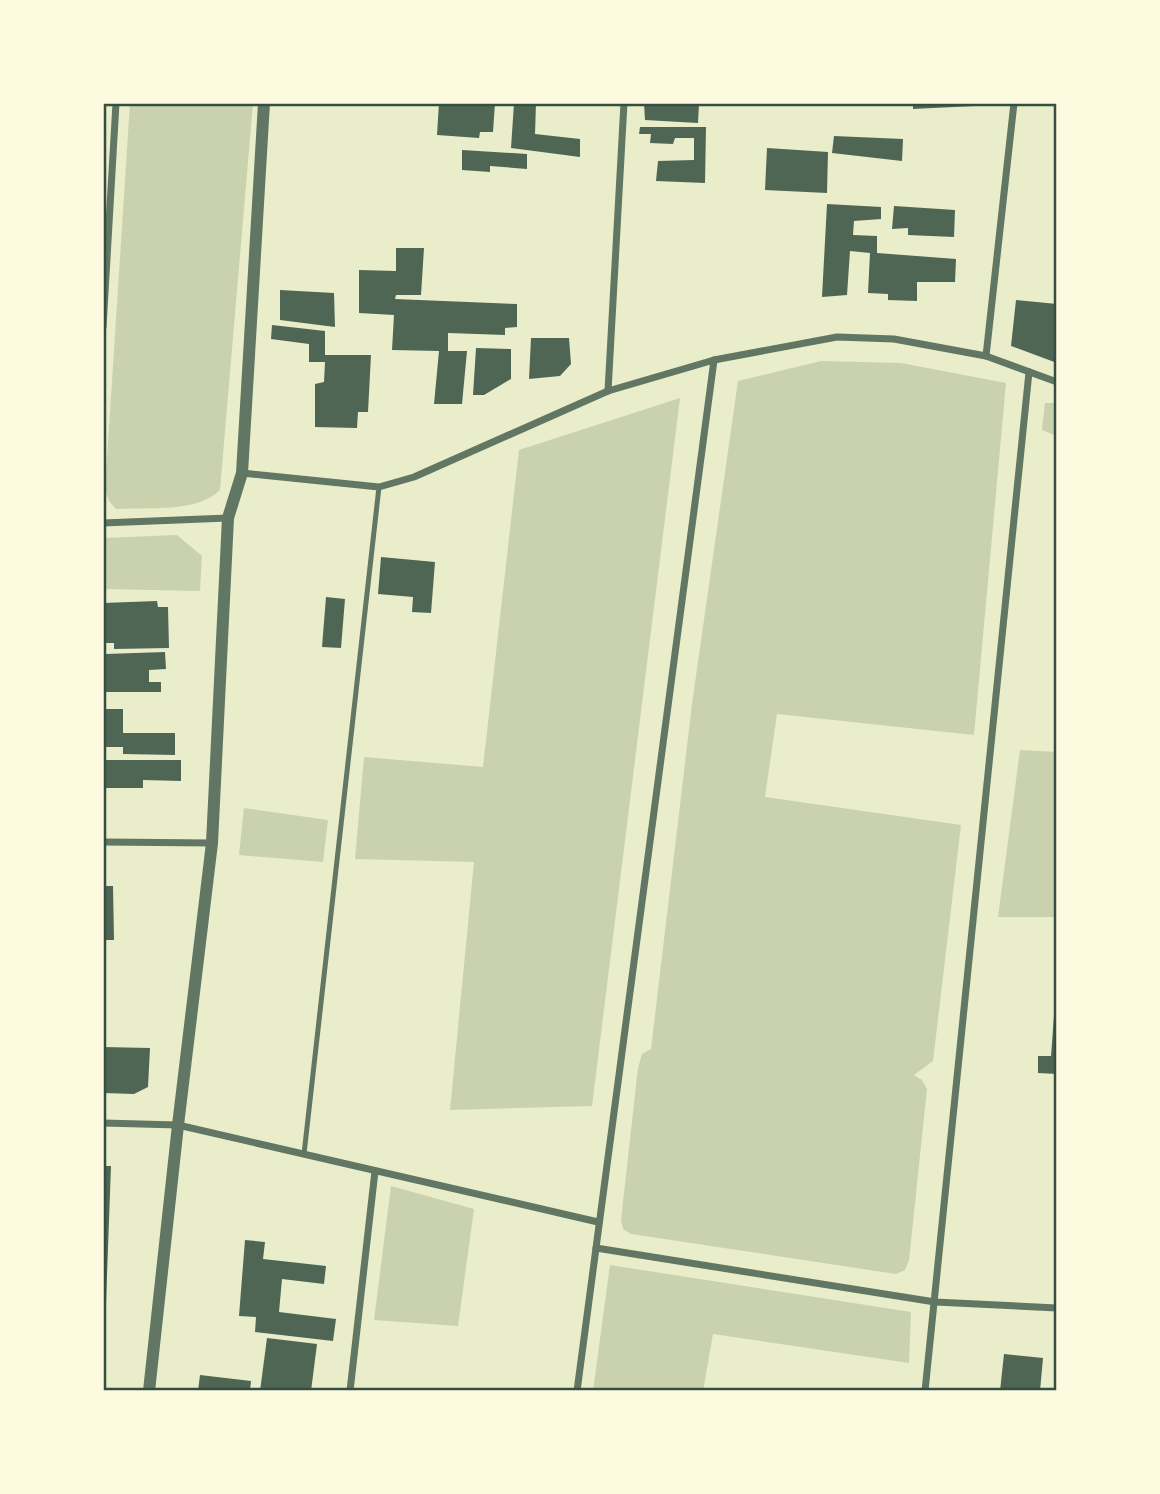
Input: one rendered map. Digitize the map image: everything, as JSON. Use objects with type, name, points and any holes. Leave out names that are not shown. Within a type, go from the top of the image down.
[{"type":"street","points":[[103,327],[116,103]]},
{"type":"street","points":[[149,1391],[212,843],[228,518],[243,473],[264,103]]},
{"type":"street","points":[[608,391],[625,103]]},
{"type":"street","points":[[986,356],[1014,103]]},
{"type":"street","points":[[243,473],[379,487],[414,477],[608,391],[714,360],[837,337],[894,339],[986,356],[1057,382]]},
{"type":"street","points":[[577,1391],[714,360]]},
{"type":"street","points":[[925,1391],[1029,372]]},
{"type":"street","points":[[103,523],[228,518]]},
{"type":"street","points":[[103,842],[212,843]]},
{"type":"street","points":[[103,1123],[178,1125],[598,1223]]},
{"type":"street","points":[[350,1391],[375,1171]]},
{"type":"street","points":[[596,1248],[935,1302],[1057,1308]]},
{"type":"lane","points":[[304,1154],[379,487]]},
{"type":"green space","points":[[130,103],[253,103],[220,490],[186,506],[116,509],[109,501],[105,489]]},
{"type":"green space","points":[[821,361],[901,363],[1006,383],[974,735],[777,714],[765,797],[961,825],[933,1061],[914,1075],[922,1080],[927,1089],[909,1260],[905,1270],[896,1274],[631,1234],[623,1229],[621,1220],[638,1068],[642,1054],[651,1049],[692,704],[738,381]]},
{"type":"green space","points":[[680,398],[592,1106],[450,1110],[474,862],[355,859],[364,757],[483,767],[519,450]]},
{"type":"green space","points":[[1045,403],[1057,403],[1057,436],[1042,430]]},
{"type":"green space","points":[[177,535],[202,556],[200,591],[103,589],[103,538]]},
{"type":"green space","points":[[1020,750],[1057,752],[1057,917],[998,917]]},
{"type":"green space","points":[[244,808],[328,820],[323,862],[239,855]]},
{"type":"green space","points":[[391,1186],[474,1209],[458,1326],[374,1320]]},
{"type":"green space","points":[[610,1265],[911,1312],[909,1363],[713,1334],[703,1391],[593,1391]]},
{"type":"building","points":[[439,103],[495,103],[493,132],[480,132],[479,138],[437,135]]},
{"type":"building","points":[[514,103],[536,103],[535,134],[580,139],[580,157],[511,148]]},
{"type":"building","points":[[644,103],[699,103],[698,123],[645,120]]},
{"type":"building","points":[[913,103],[974,103],[975,106],[913,109]]},
{"type":"building","points":[[640,127],[706,127],[705,183],[656,181],[658,161],[694,160],[694,138],[675,138],[673,144],[650,143],[651,134],[639,134]]},
{"type":"building","points":[[834,136],[903,139],[902,161],[832,153]]},
{"type":"building","points":[[767,148],[828,152],[827,193],[765,190]]},
{"type":"building","points":[[462,150],[527,154],[527,169],[490,166],[490,172],[462,170]]},
{"type":"building","points":[[827,204],[881,207],[881,219],[854,221],[853,235],[877,236],[877,253],[956,259],[955,282],[917,282],[917,301],[888,300],[888,294],[868,293],[870,253],[850,251],[847,295],[822,297]]},
{"type":"building","points":[[894,206],[955,210],[954,237],[908,235],[908,228],[892,229]]},
{"type":"building","points":[[396,248],[424,248],[421,295],[396,295],[395,299],[517,304],[517,327],[505,328],[505,335],[448,333],[448,351],[467,351],[462,404],[434,404],[439,351],[392,350],[394,315],[359,313],[359,270],[396,271]]},
{"type":"building","points":[[280,290],[334,293],[335,327],[280,320]]},
{"type":"building","points":[[1016,300],[1057,304],[1057,363],[1011,346]]},
{"type":"building","points":[[272,325],[325,331],[325,355],[371,355],[368,412],[358,412],[357,428],[315,427],[315,384],[324,382],[325,362],[309,362],[309,344],[271,339]]},
{"type":"building","points":[[531,338],[569,338],[571,364],[560,376],[529,379]]},
{"type":"building","points":[[476,348],[511,349],[511,379],[484,395],[473,395]]},
{"type":"building","points":[[381,557],[435,562],[431,613],[412,612],[413,597],[378,594]]},
{"type":"building","points":[[326,597],[345,599],[341,648],[322,647]]},
{"type":"building","points":[[157,601],[158,607],[168,607],[169,648],[114,649],[114,643],[103,643],[103,603]]},
{"type":"building","points":[[165,652],[166,669],[149,670],[149,682],[161,682],[161,692],[106,692],[106,654]]},
{"type":"building","points":[[103,709],[123,709],[123,733],[175,733],[175,755],[123,754],[123,747],[103,747]]},
{"type":"building","points":[[103,760],[181,760],[181,781],[143,780],[143,788],[103,788]]},
{"type":"building","points":[[103,886],[113,886],[114,940],[103,940]]},
{"type":"building","points":[[1055,1002],[1057,1074],[1038,1073],[1038,1056],[1051,1056]]},
{"type":"building","points":[[103,1047],[150,1048],[148,1087],[134,1094],[103,1093]]},
{"type":"building","points":[[103,1166],[111,1166],[106,1303],[103,1303]]},
{"type":"building","points":[[245,1240],[265,1242],[263,1259],[326,1266],[324,1284],[282,1279],[279,1312],[336,1319],[333,1341],[255,1332],[256,1317],[239,1316]]},
{"type":"building","points":[[267,1338],[317,1344],[311,1391],[260,1391]]},
{"type":"building","points":[[1004,1354],[1043,1358],[1040,1391],[1000,1391]]},
{"type":"building","points":[[200,1375],[251,1381],[250,1391],[198,1391]]}]
